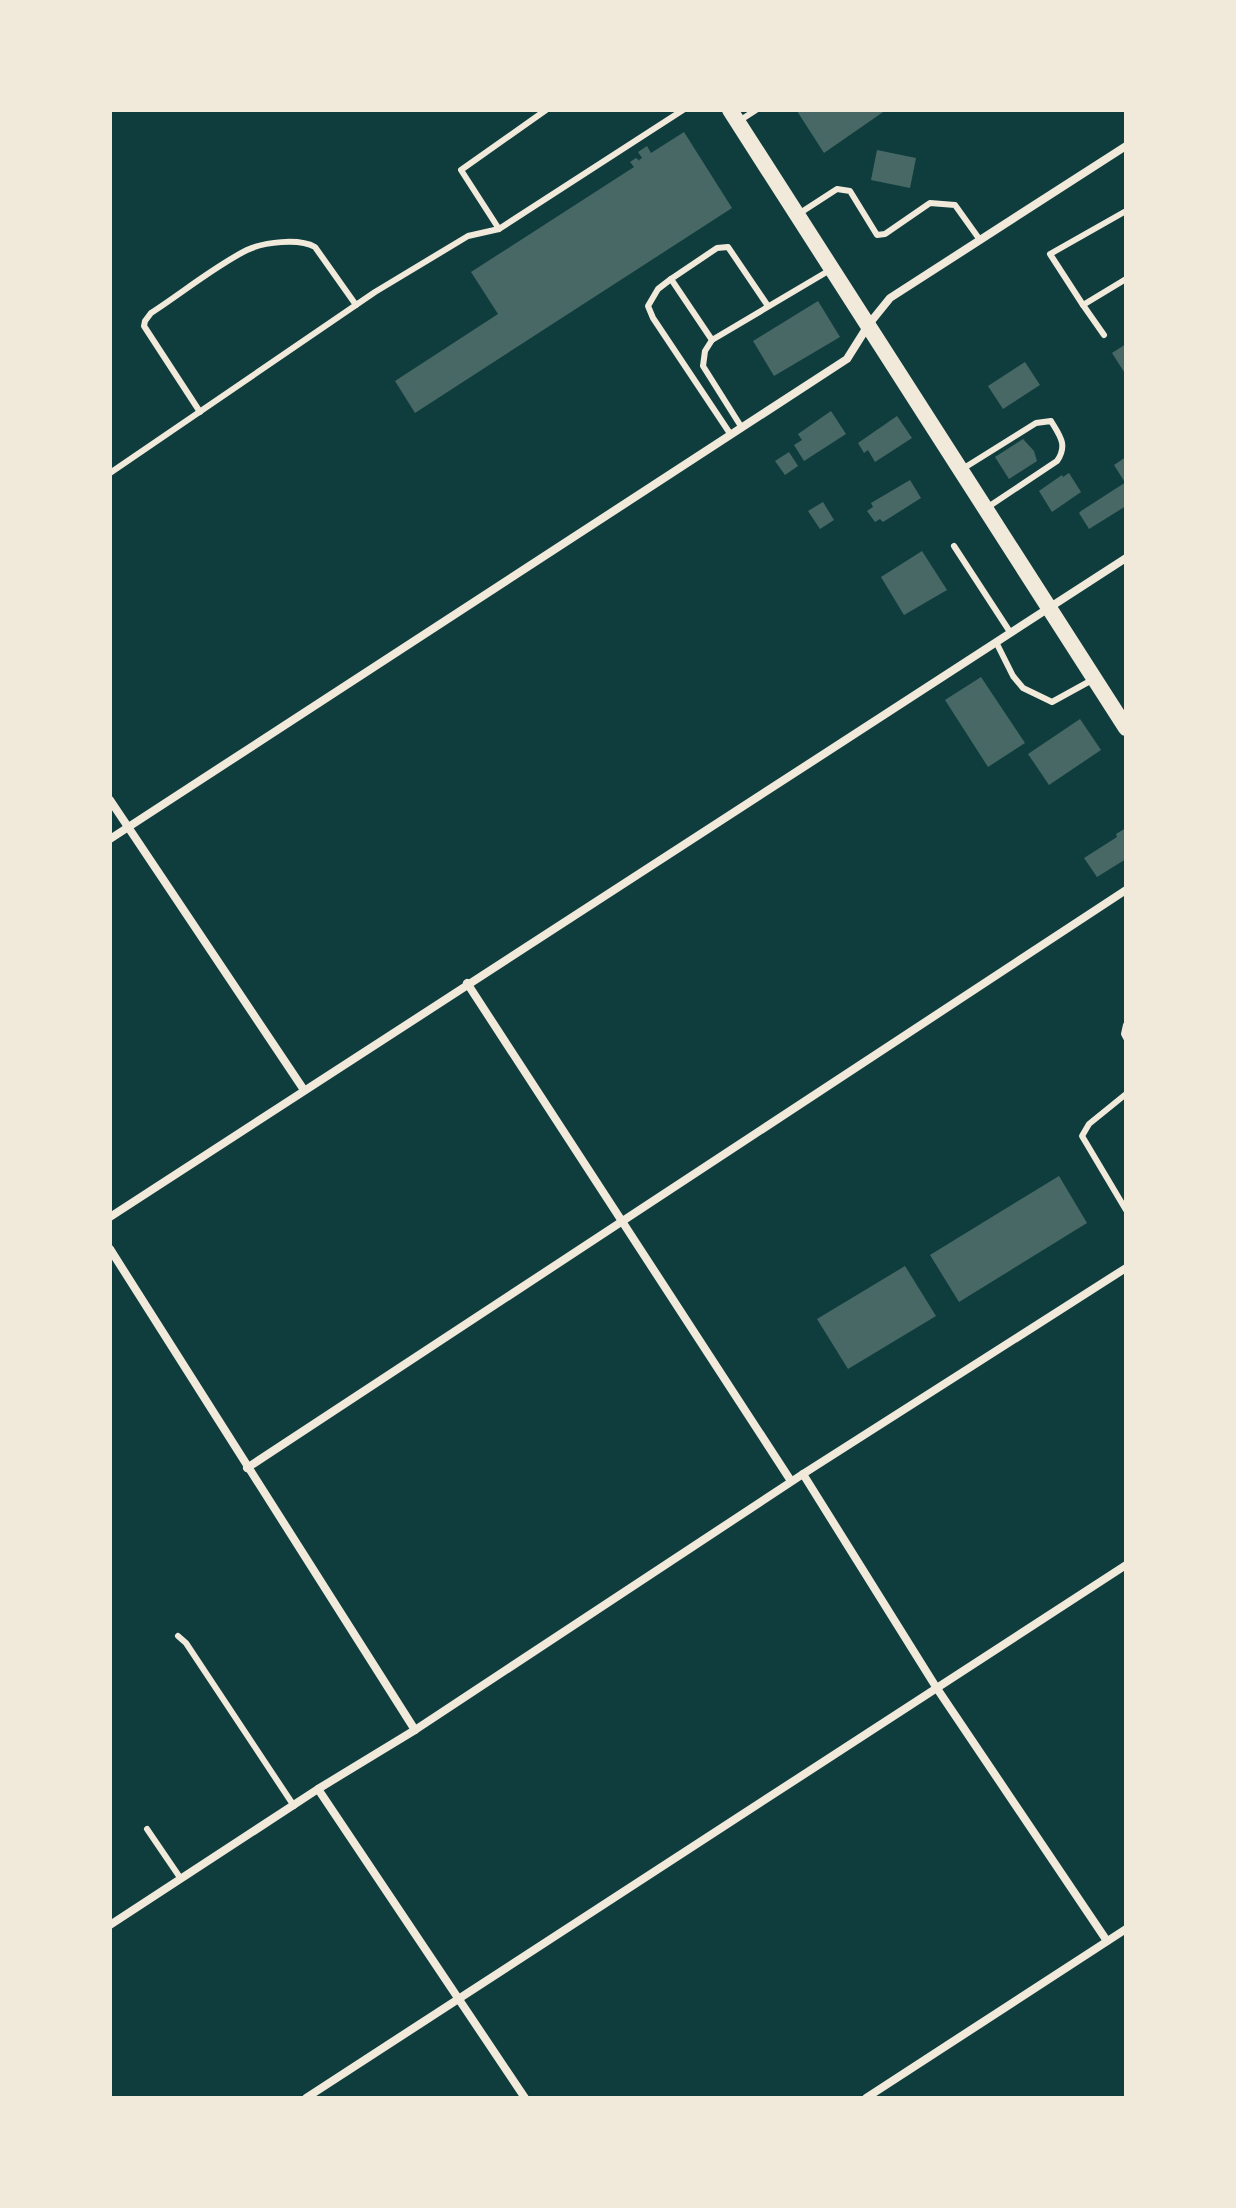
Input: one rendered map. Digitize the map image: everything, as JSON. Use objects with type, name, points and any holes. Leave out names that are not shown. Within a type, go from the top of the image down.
[{"type":"main road","points":[[734,116],[1126,728]]},
{"type":"street","points":[[110,839],[847,359],[890,298],[1124,150]]},
{"type":"street","points":[[110,1217],[1126,558]]},
{"type":"street","points":[[110,800],[304,1090]]},
{"type":"street","points":[[247,1468],[1126,890]]},
{"type":"street","points":[[467,983],[791,1481]]},
{"type":"street","points":[[110,1249],[415,1730]]},
{"type":"street","points":[[110,1925],[318,1789],[415,1730],[791,1481],[1126,1268]]},
{"type":"street","points":[[803,1474],[936,1687],[1107,1941]]},
{"type":"street","points":[[306,2098],[1126,1565]]},
{"type":"street","points":[[318,1789],[525,2098]]},
{"type":"street","points":[[866,2098],[1126,1929]]},
{"type":"lane","points":[[499,229],[461,170],[546,110]]},
{"type":"lane","points":[[110,473],[356,305],[468,236],[499,229],[683,110]]},
{"type":"lane","points":[[734,116],[756,110]]},
{"type":"lane","points":[[798,214],[837,189],[850,191],[877,235],[885,234],[930,203],[955,205],[980,240]]},
{"type":"lane","points":[[1104,335],[1050,254],[1126,211]]},
{"type":"lane","points":[[200,412],[144,326],[151,313],[248,249],[284,243],[307,243],[315,247],[356,305]]},
{"type":"lane","points":[[731,435],[648,306],[658,289],[671,279],[717,248],[728,247],[768,306]]},
{"type":"lane","points":[[742,428],[703,366],[705,351],[712,340],[833,268]]},
{"type":"lane","points":[[671,279],[712,340]]},
{"type":"lane","points":[[1083,305],[1126,279]]},
{"type":"lane","points":[[961,471],[1036,423],[1051,421],[1064,444],[1057,461],[985,509]]},
{"type":"lane","points":[[954,546],[1010,632]]},
{"type":"lane","points":[[996,642],[1013,676],[1023,688],[1052,702],[1094,679]]},
{"type":"lane","points":[[1126,1025],[1126,1038]]},
{"type":"lane","points":[[1126,1094],[1089,1124],[1082,1136],[1126,1210]]},
{"type":"lane","points":[[178,1636],[186,1643],[294,1806]]},
{"type":"lane","points":[[147,1829],[181,1879]]},
{"type":"building","points":[[799,110],[886,110],[824,153]]},
{"type":"building","points":[[684,132],[732,208],[415,413],[395,381],[498,314],[471,272],[634,167],[630,162],[636,158],[641,162],[638,152],[647,146],[651,153]]},
{"type":"building","points":[[877,150],[916,158],[910,188],[871,180]]},
{"type":"building","points":[[818,301],[840,337],[774,376],[753,341]]},
{"type":"building","points":[[1126,344],[1126,375],[1112,353]]},
{"type":"building","points":[[1025,362],[1040,385],[1003,409],[988,386]]},
{"type":"building","points":[[831,411],[846,434],[804,461],[794,445],[802,440],[798,434]]},
{"type":"building","points":[[897,416],[912,438],[875,462],[868,450],[864,453],[858,443]]},
{"type":"building","points":[[1023,439],[1034,451],[1037,461],[1009,479],[995,457]]},
{"type":"building","points":[[789,452],[798,466],[785,475],[775,461]]},
{"type":"building","points":[[1126,457],[1126,479],[1124,481],[1114,465]]},
{"type":"building","points":[[1069,473],[1081,492],[1052,512],[1039,491]]},
{"type":"building","points":[[910,480],[921,498],[883,522],[880,519],[875,522],[867,511],[873,507],[871,503]]},
{"type":"building","points":[[1126,482],[1126,506],[1089,529],[1079,513]]},
{"type":"building","points":[[823,502],[834,520],[820,529],[808,511]]},
{"type":"building","points":[[922,551],[947,590],[904,615],[881,577]]},
{"type":"building","points":[[981,677],[1025,743],[988,767],[945,700]]},
{"type":"building","points":[[1080,719],[1101,750],[1049,785],[1028,754]]},
{"type":"building","points":[[1126,828],[1126,859],[1097,877],[1084,858]]},
{"type":"building","points":[[1059,1176],[1087,1223],[959,1302],[930,1255]]},
{"type":"building","points":[[905,1266],[936,1316],[848,1369],[817,1319]]}]
